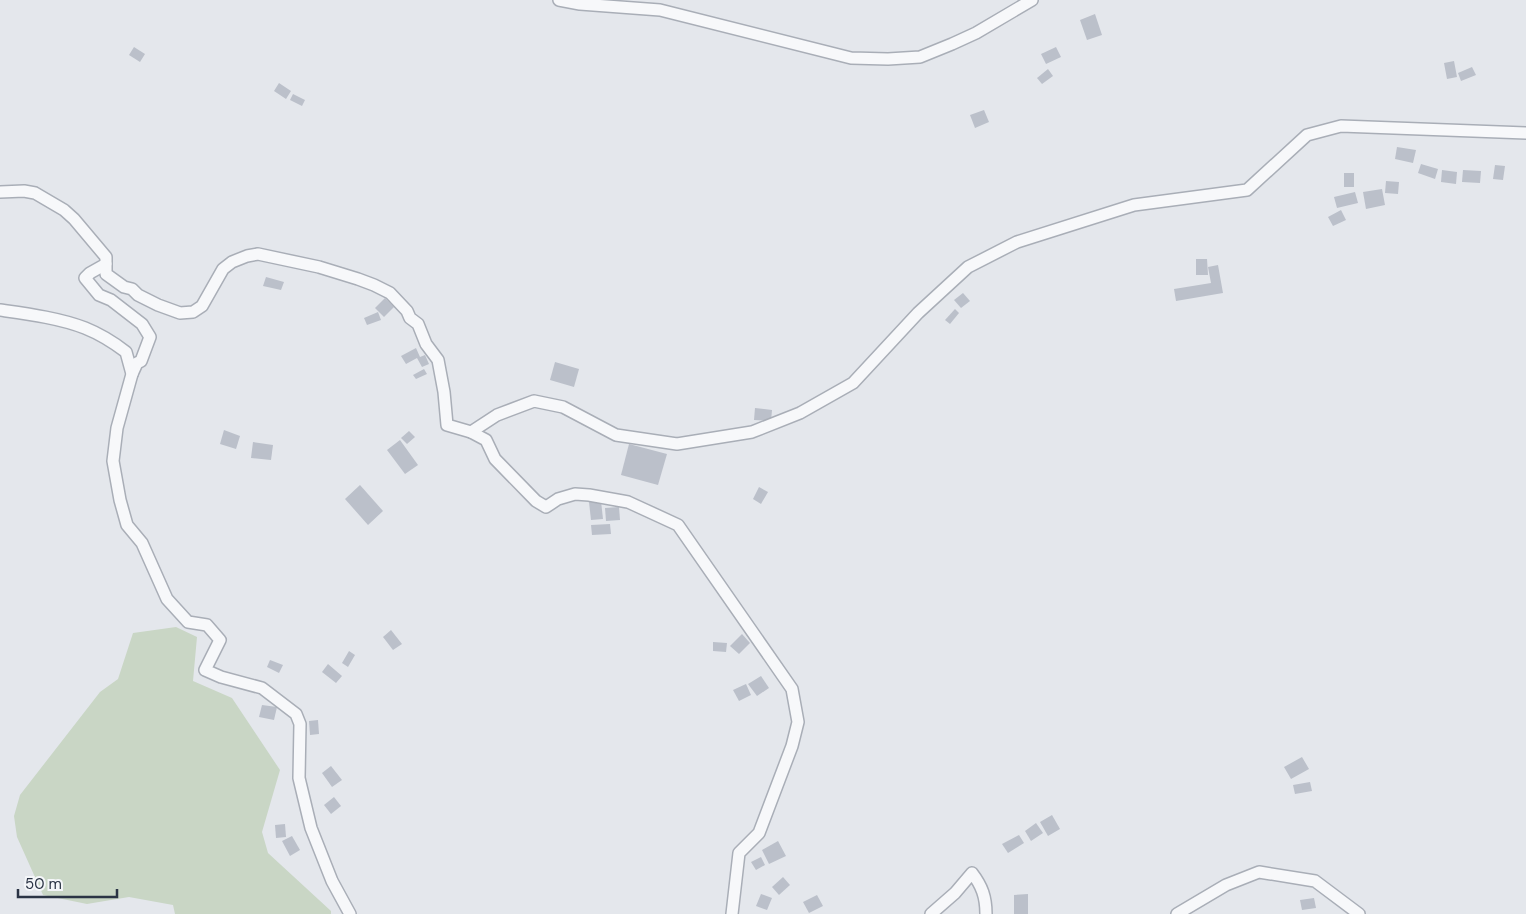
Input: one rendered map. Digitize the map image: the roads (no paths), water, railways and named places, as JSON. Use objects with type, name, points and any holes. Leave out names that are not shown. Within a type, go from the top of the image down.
[{"type":"street","points":[[560,0],[580,4],[660,10],[851,58],[888,59],[920,56],[952,44],[1032,0]]},
{"type":"street","points":[[471,432],[497,415],[534,401],[563,407],[616,435],[677,444],[752,432],[800,413],[853,383],[918,313],[968,267],[1017,242],[1134,205],[1247,190],[1307,135],[1341,126],[1526,133]]},
{"type":"street","points":[[0,192],[24,191],[35,193],[64,210],[92,239],[106,258],[106,274],[124,287],[132,289],[138,295],[180,313],[193,312],[202,306],[223,270],[232,262],[258,254],[295,261],[348,275],[374,285],[390,293],[408,311],[410,318],[418,324],[426,344],[438,360],[444,392],[447,425],[471,432],[486,440],[495,459],[536,501],[546,507],[558,499],[575,494],[589,495],[628,502],[678,525],[792,689],[798,722],[792,746],[759,833],[739,853],[732,914]]},
{"type":"street","points":[[106,264],[85,278],[99,296],[111,300],[142,324],[150,337],[142,361],[137,363],[132,374],[117,428],[113,461],[120,500],[127,524],[142,543],[167,599],[188,622],[207,625],[220,640],[205,670],[262,688],[296,714],[300,724],[298,778],[311,828],[332,881],[350,914]]},
{"type":"street","points":[[0,310],[76,325],[108,339],[126,352],[132,374]]},
{"type":"street","points":[[1177,914],[1226,886],[1259,872],[1315,881],[1359,914]]},
{"type":"street","points":[[931,914],[955,893],[972,873],[981,885],[986,900],[986,914]]}]
